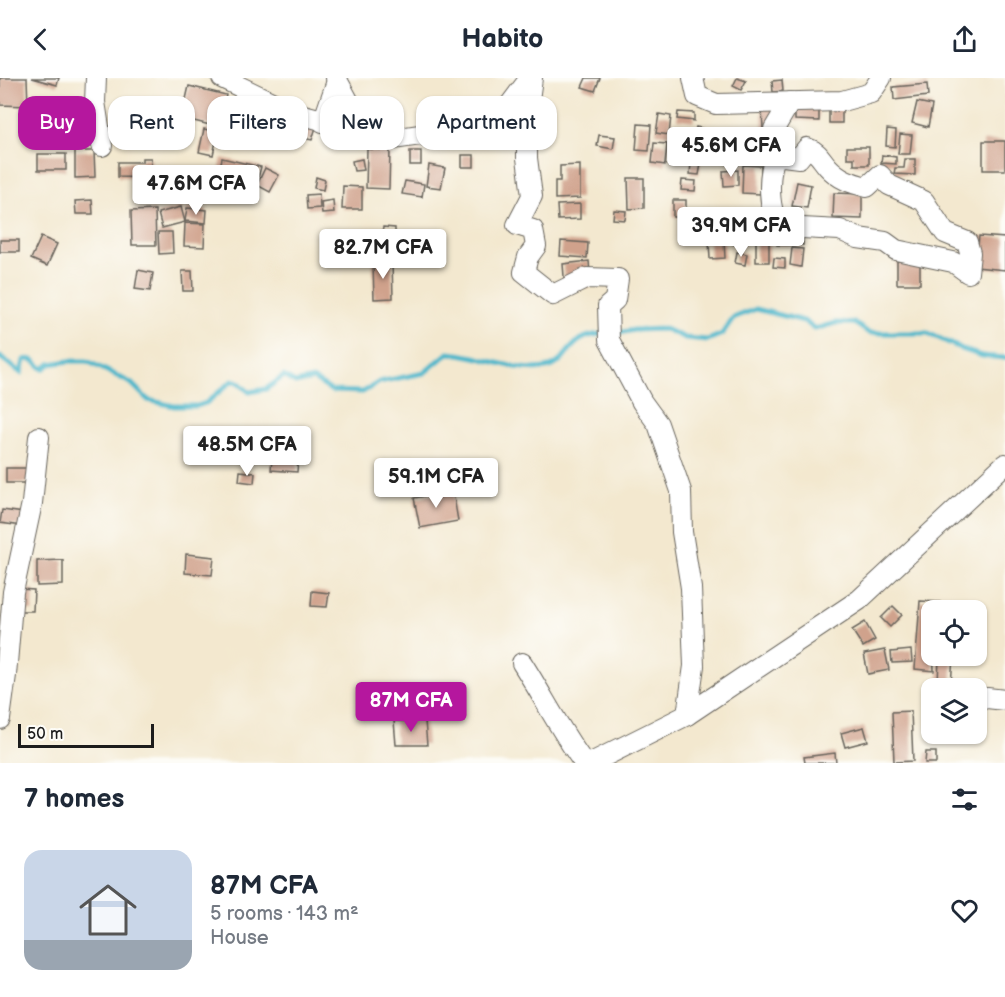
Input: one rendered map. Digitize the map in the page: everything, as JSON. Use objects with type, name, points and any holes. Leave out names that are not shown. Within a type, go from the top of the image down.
[{"type":"street","points":[[96,78],[95,102],[102,146]]},
{"type":"street","points":[[222,78],[292,112],[320,121]]},
{"type":"street","points":[[404,137],[454,130],[500,118],[531,78]]},
{"type":"street","points":[[531,78],[527,114],[527,158],[532,196],[517,225],[533,230],[536,246],[528,257],[524,272],[553,295],[587,278],[618,279],[615,300],[608,306],[609,340],[642,402],[658,424],[681,491],[682,532],[691,588],[694,666],[687,715]]},
{"type":"street","points":[[693,78],[698,96],[716,104],[842,101],[871,93],[881,78]]},
{"type":"street","points":[[331,96],[336,80]]},
{"type":"street","points":[[336,80],[345,96]]},
{"type":"street","points":[[776,155],[799,158],[807,148],[817,151],[830,169],[844,182],[867,187],[880,175],[889,185],[924,201],[945,233],[967,242],[970,253],[968,273],[953,262],[896,250],[885,242],[858,238],[840,230],[783,227],[778,223],[770,199],[770,175],[776,155],[774,129],[790,102]]},
{"type":"street","points":[[0,719],[6,675],[12,592],[32,504],[39,437]]},
{"type":"street","points":[[591,763],[687,715],[859,600],[1005,464]]},
{"type":"street","points":[[522,663],[555,715],[565,737],[584,763]]},
{"type":"street","points":[[987,701],[1005,700]]},
{"type":"building","points":[[0,78],[27,78],[28,96],[18,96],[18,106],[0,105]]},
{"type":"building","points":[[32,78],[59,78],[57,85]]},
{"type":"building","points":[[586,78],[600,78],[595,91],[582,87]]},
{"type":"building","points":[[737,78],[746,81],[741,90],[733,86]]},
{"type":"building","points":[[782,80],[783,91],[773,92],[772,81]]},
{"type":"building","points":[[927,84],[928,96],[894,100],[893,87]]},
{"type":"building","points":[[189,86],[226,95],[207,96],[207,124],[195,121],[195,96],[187,96]]},
{"type":"building","points":[[917,102],[932,105],[928,127],[912,123]]},
{"type":"building","points":[[762,107],[777,107],[777,129],[763,130]]},
{"type":"building","points":[[829,107],[842,107],[842,123],[829,123]]},
{"type":"building","points":[[795,109],[819,109],[819,121],[795,120]]},
{"type":"building","points":[[678,112],[694,113],[694,121],[677,119]]},
{"type":"building","points":[[659,114],[671,116],[669,135],[656,133]]},
{"type":"building","points":[[308,122],[317,124],[312,140],[308,139]]},
{"type":"building","points":[[638,124],[651,125],[649,151],[636,150]]},
{"type":"building","points":[[696,127],[705,129],[701,147],[692,145]]},
{"type":"building","points":[[204,129],[207,130],[207,150],[214,150],[213,155],[199,152]]},
{"type":"building","points":[[887,129],[896,130],[895,147],[886,146]]},
{"type":"building","points":[[735,130],[761,130],[762,155],[735,155]]},
{"type":"building","points":[[900,134],[912,135],[910,154],[898,154]]},
{"type":"building","points":[[599,135],[615,137],[613,149],[597,146]]},
{"type":"building","points":[[983,141],[1005,141],[1005,170],[983,170]]},
{"type":"building","points":[[654,143],[667,144],[665,165],[652,163]]},
{"type":"building","points":[[847,147],[869,147],[869,165],[854,165],[854,158],[847,158]]},
{"type":"building","points":[[367,150],[390,150],[389,189],[366,188]]},
{"type":"building","points":[[75,151],[94,151],[95,177],[75,178]]},
{"type":"building","points":[[410,151],[421,151],[421,165],[410,165]]},
{"type":"building","points":[[38,154],[66,154],[66,170],[38,170]]},
{"type":"building","points":[[462,155],[474,155],[474,167],[462,167]]},
{"type":"building","points":[[882,155],[896,157],[896,164],[881,163]]},
{"type":"building","points":[[142,158],[151,158],[150,178],[118,177],[118,162],[142,162]]},
{"type":"building","points":[[222,158],[261,167],[257,181],[219,173]]},
{"type":"building","points":[[362,159],[364,170],[354,171],[352,161]]},
{"type":"building","points":[[905,159],[915,159],[915,175],[894,174],[895,168],[904,168]]},
{"type":"building","points":[[691,163],[701,164],[699,175],[690,174]]},
{"type":"building","points":[[429,165],[445,168],[441,188],[426,186]]},
{"type":"building","points":[[580,165],[580,198],[555,199],[555,181],[560,181],[560,166]]},
{"type":"building","points":[[743,165],[761,166],[760,194],[742,193]]},
{"type":"building","points":[[265,168],[279,175],[270,192],[257,185]]},
{"type":"building","points":[[738,170],[738,185],[724,186],[723,171]]},
{"type":"building","points":[[316,177],[325,180],[323,190],[314,188]]},
{"type":"building","points":[[628,178],[644,178],[644,208],[629,209]]},
{"type":"building","points":[[682,180],[696,181],[695,191],[681,190]]},
{"type":"building","points":[[138,181],[154,181],[154,190],[138,190]]},
{"type":"building","points":[[405,181],[424,184],[422,197],[402,194]]},
{"type":"building","points":[[797,182],[811,185],[807,208],[792,206]]},
{"type":"building","points":[[343,186],[362,187],[362,209],[342,209]]},
{"type":"building","points":[[834,193],[862,194],[862,219],[833,218]]},
{"type":"building","points":[[319,194],[320,208],[307,209],[306,195]]},
{"type":"building","points":[[92,200],[93,214],[76,214],[75,201]]},
{"type":"building","points":[[333,200],[334,213],[322,214],[321,202]]},
{"type":"building","points":[[673,200],[686,200],[686,217],[673,217]]},
{"type":"building","points":[[580,204],[580,219],[558,220],[557,205]]},
{"type":"building","points":[[181,207],[185,222],[162,228],[158,213]]},
{"type":"building","points":[[187,208],[207,210],[206,223],[185,221]]},
{"type":"building","points":[[155,210],[156,245],[132,245],[131,211]]},
{"type":"building","points":[[614,210],[626,211],[625,220],[613,219]]},
{"type":"building","points":[[766,210],[768,228],[752,229],[750,211]]},
{"type":"building","points":[[185,223],[205,224],[204,247],[184,246]]},
{"type":"building","points":[[383,227],[395,228],[395,236],[382,235]]},
{"type":"building","points":[[734,229],[745,229],[744,245],[733,244]]},
{"type":"building","points":[[777,230],[803,230],[803,245],[777,245]]},
{"type":"building","points":[[158,232],[172,232],[173,253],[159,254]]},
{"type":"building","points":[[979,236],[1005,238],[1005,270],[976,267]]},
{"type":"building","points":[[41,237],[57,244],[47,266],[31,259]]},
{"type":"building","points":[[756,239],[769,239],[769,262],[756,262]]},
{"type":"building","points":[[0,240],[19,240],[19,252],[0,252]]},
{"type":"building","points":[[561,241],[588,243],[587,258],[560,256]]},
{"type":"building","points":[[709,242],[724,242],[725,258],[710,259]]},
{"type":"building","points":[[792,248],[803,249],[801,267],[790,265]]},
{"type":"building","points":[[737,252],[747,254],[745,265],[735,263]]},
{"type":"building","points":[[774,258],[785,259],[785,268],[773,267]]},
{"type":"building","points":[[589,261],[591,287],[565,289],[563,264]]},
{"type":"building","points":[[897,261],[920,261],[920,284],[897,284]]},
{"type":"building","points":[[392,262],[393,298],[374,299],[373,263]]},
{"type":"building","points":[[138,270],[153,273],[150,291],[135,289]]},
{"type":"building","points":[[182,271],[192,271],[193,291],[183,291]]},
{"type":"building","points":[[273,446],[299,448],[297,472],[271,470]]},
{"type":"building","points":[[6,468],[29,468],[30,483],[6,483]]},
{"type":"building","points":[[240,471],[255,473],[254,483],[239,481]]},
{"type":"building","points":[[453,491],[458,521],[420,528],[414,498]]},
{"type":"building","points":[[2,510],[24,513],[22,526],[0,523]]},
{"type":"building","points":[[186,554],[214,557],[212,575],[185,573]]},
{"type":"building","points":[[63,560],[63,585],[37,586],[37,561]]},
{"type":"building","points":[[19,589],[34,590],[33,611],[18,611]]},
{"type":"building","points":[[312,591],[329,593],[327,607],[311,606]]},
{"type":"building","points":[[921,601],[921,666],[934,666],[934,671],[915,669]]},
{"type":"building","points":[[893,606],[902,615],[890,627],[881,618]]},
{"type":"building","points":[[865,622],[875,640],[863,647],[852,630]]},
{"type":"building","points":[[885,650],[889,670],[868,674],[864,654]]},
{"type":"building","points":[[911,650],[912,662],[892,663],[891,652]]},
{"type":"building","points":[[939,666],[952,666],[952,678],[938,678]]},
{"type":"building","points":[[911,711],[913,761],[894,762],[892,712]]},
{"type":"building","points":[[394,721],[425,721],[427,745],[396,745]]},
{"type":"building","points":[[864,727],[868,741],[845,747],[841,733]]},
{"type":"building","points":[[926,752],[936,752],[936,763],[925,763]]},
{"type":"building","points":[[835,753],[836,763],[805,763],[804,757]]},
{"type":"waterway","points":[[613,334],[634,330],[665,329],[685,338],[708,340],[722,334],[733,318],[756,309],[804,321],[815,329],[835,323],[854,323],[869,333],[928,333],[982,356],[1005,358]]},
{"type":"waterway","points":[[0,357],[21,373],[24,360],[27,359],[43,369],[50,364],[87,361],[131,383],[148,400],[174,406],[197,406],[206,403],[232,381],[237,381],[249,392],[266,389],[284,376],[295,383],[313,379],[332,391],[363,392],[379,382],[424,373],[448,353],[472,356],[522,368],[546,368],[560,361],[582,339],[604,334]]}]
